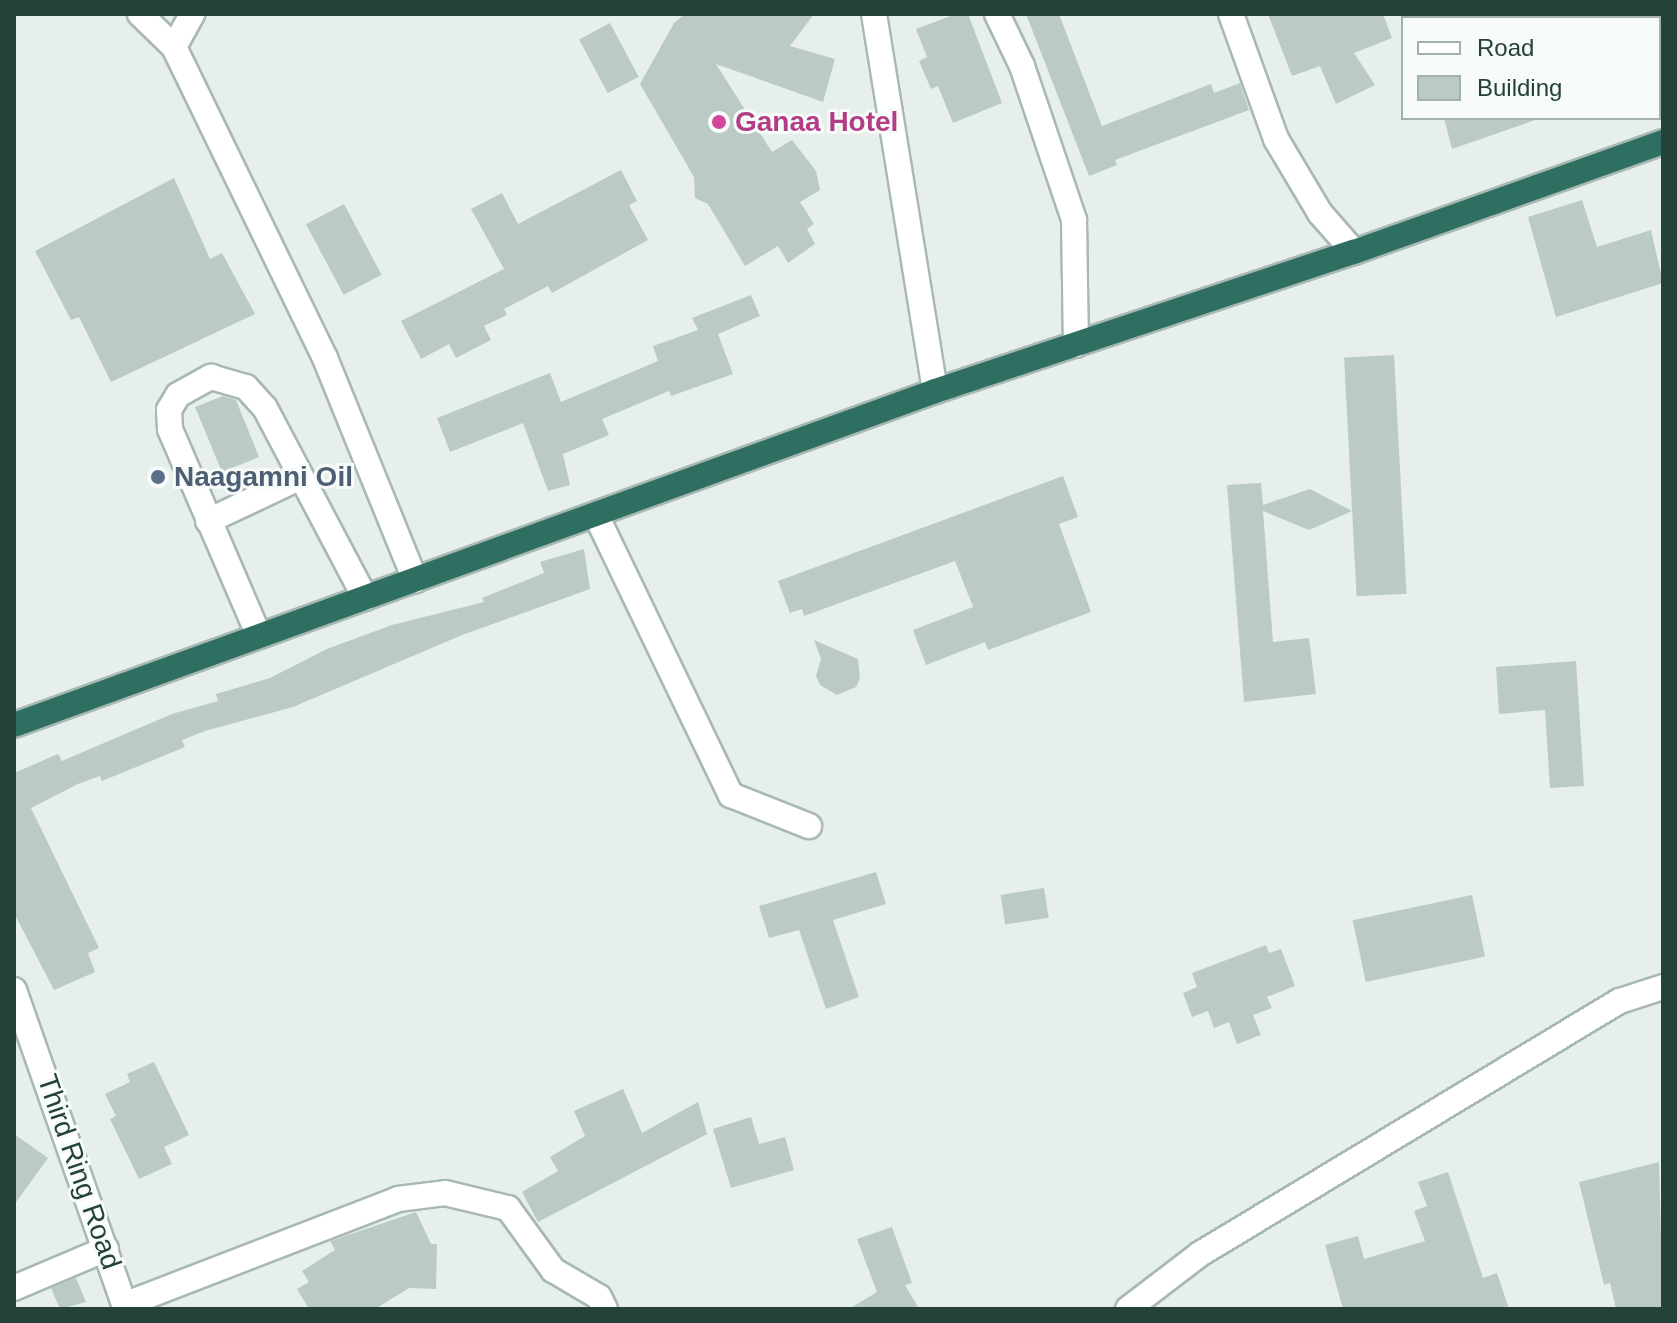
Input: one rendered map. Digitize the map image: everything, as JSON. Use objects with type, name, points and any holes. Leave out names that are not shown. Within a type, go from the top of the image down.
[{"type":"highway","points":[[14,725],[935,391],[1354,252],[1663,142]]},
{"type":"street","points":[[140,14],[174,47],[325,358],[415,580]]},
{"type":"street","points":[[174,47],[192,14]]},
{"type":"street","points":[[874,14],[935,391]]},
{"type":"street","points":[[997,14],[1022,66],[1074,220],[1076,345]]},
{"type":"street","points":[[1231,14],[1276,139],[1320,213],[1354,252]]},
{"type":"street","points":[[259,636],[180,459],[169,410],[178,395],[211,377],[246,387],[265,408],[365,598]]},
{"type":"street","points":[[208,521],[301,477]]},
{"type":"street","points":[[596,515],[731,795],[809,826]]},
{"type":"street","points":[[1128,1309],[1200,1254],[1607,1009],[1663,987]]},
{"type":"street","name":"Third Ring Road","points":[[14,990],[125,1307]]},
{"type":"street","points":[[125,1307],[398,1199],[445,1193],[508,1208],[553,1270],[599,1297],[605,1309]]},
{"type":"street","points":[[14,1288],[106,1249]]},
{"type":"building","points":[[685,14],[814,14],[790,46],[835,59],[823,102],[716,64],[772,152],[792,140],[816,171],[820,190],[800,202],[814,224],[807,229],[815,244],[788,263],[778,246],[745,266],[708,204],[695,198],[694,177],[640,84],[674,23]]},
{"type":"building","points":[[956,14],[968,14],[1002,103],[953,123],[938,86],[931,89],[919,61],[927,57],[916,29]]},
{"type":"building","points":[[1026,14],[1059,14],[1102,126],[1211,84],[1214,93],[1240,83],[1249,110],[1115,160],[1117,165],[1089,176]]},
{"type":"building","points":[[1268,14],[1383,14],[1392,38],[1354,53],[1375,85],[1336,104],[1320,66],[1292,76]]},
{"type":"building","points":[[610,23],[639,77],[608,93],[579,39]]},
{"type":"building","points":[[1445,120],[1535,120],[1452,149]]},
{"type":"building","points":[[621,170],[637,201],[629,205],[648,240],[552,293],[548,286],[504,309],[507,315],[484,326],[491,340],[456,358],[449,344],[421,359],[401,321],[504,269],[471,209],[502,193],[518,224]]},
{"type":"building","points":[[174,178],[210,259],[222,253],[255,314],[111,382],[79,317],[71,320],[35,251]]},
{"type":"building","points":[[1582,200],[1597,247],[1651,230],[1663,283],[1556,317],[1528,217]]},
{"type":"building","points":[[344,204],[382,275],[344,295],[306,224]]},
{"type":"building","points":[[751,295],[760,316],[718,334],[733,374],[671,396],[669,391],[602,419],[609,435],[563,454],[570,485],[548,491],[523,423],[450,452],[437,418],[550,373],[561,402],[658,361],[653,346],[698,330],[692,318]]},
{"type":"building","points":[[1394,355],[1407,594],[1357,596],[1344,358]]},
{"type":"building","points":[[223,396],[236,400],[259,457],[222,472],[195,407]]},
{"type":"building","points":[[1063,476],[1078,517],[1059,524],[1091,612],[988,650],[985,642],[926,665],[913,630],[973,607],[955,561],[804,616],[802,609],[790,613],[778,581]]},
{"type":"building","points":[[1261,483],[1263,505],[1310,489],[1352,511],[1309,530],[1263,511],[1273,642],[1309,638],[1316,694],[1244,702],[1227,485]]},
{"type":"building","points":[[584,549],[590,589],[462,635],[293,707],[182,740],[185,747],[102,781],[100,776],[78,784],[31,808],[99,948],[88,953],[95,972],[54,990],[14,913],[14,773],[58,754],[62,761],[172,714],[218,701],[216,694],[270,678],[327,649],[392,625],[484,602],[482,598],[544,573],[540,562]]},
{"type":"building","points":[[814,640],[858,659],[860,678],[856,687],[837,695],[820,685],[816,676],[821,659]]},
{"type":"building","points":[[1576,661],[1584,786],[1550,788],[1545,710],[1499,714],[1496,667]]},
{"type":"building","points":[[876,872],[886,904],[833,920],[859,997],[826,1009],[799,930],[769,938],[759,906]]},
{"type":"building","points":[[1044,888],[1049,918],[1005,925],[1001,895]]},
{"type":"building","points":[[1472,895],[1485,957],[1366,982],[1353,920]]},
{"type":"building","points":[[1266,945],[1269,953],[1281,949],[1295,986],[1267,997],[1272,1008],[1253,1015],[1261,1035],[1237,1044],[1229,1022],[1214,1028],[1208,1011],[1192,1017],[1183,993],[1197,987],[1192,973]]},
{"type":"building","points":[[154,1062],[189,1135],[164,1147],[172,1164],[139,1179],[110,1119],[116,1116],[105,1094],[130,1082],[127,1074]]},
{"type":"building","points":[[623,1089],[642,1133],[698,1102],[707,1134],[538,1222],[522,1192],[558,1171],[550,1157],[585,1136],[574,1111]]},
{"type":"building","points":[[751,1117],[759,1144],[785,1137],[794,1170],[731,1188],[713,1129]]},
{"type":"building","points":[[14,1134],[48,1158],[14,1205]]},
{"type":"building","points":[[1659,1162],[1663,1309],[1616,1309],[1610,1283],[1604,1285],[1579,1182]]},
{"type":"building","points":[[1448,1172],[1483,1278],[1497,1273],[1509,1309],[1343,1309],[1325,1245],[1358,1236],[1364,1259],[1425,1241],[1414,1211],[1427,1206],[1418,1182]]},
{"type":"building","points":[[416,1212],[431,1244],[437,1244],[436,1289],[409,1288],[375,1309],[309,1309],[297,1289],[309,1282],[302,1271],[335,1250],[330,1241]]},
{"type":"building","points":[[892,1227],[912,1283],[905,1285],[919,1309],[849,1309],[877,1292],[857,1239]]},
{"type":"building","points":[[76,1278],[86,1302],[60,1309],[51,1288]]},
{"type":"place","name":"Ganaa Hotel","points":[[719,122]]},
{"type":"place","name":"Naagamni Oil","points":[[158,477]]}]
